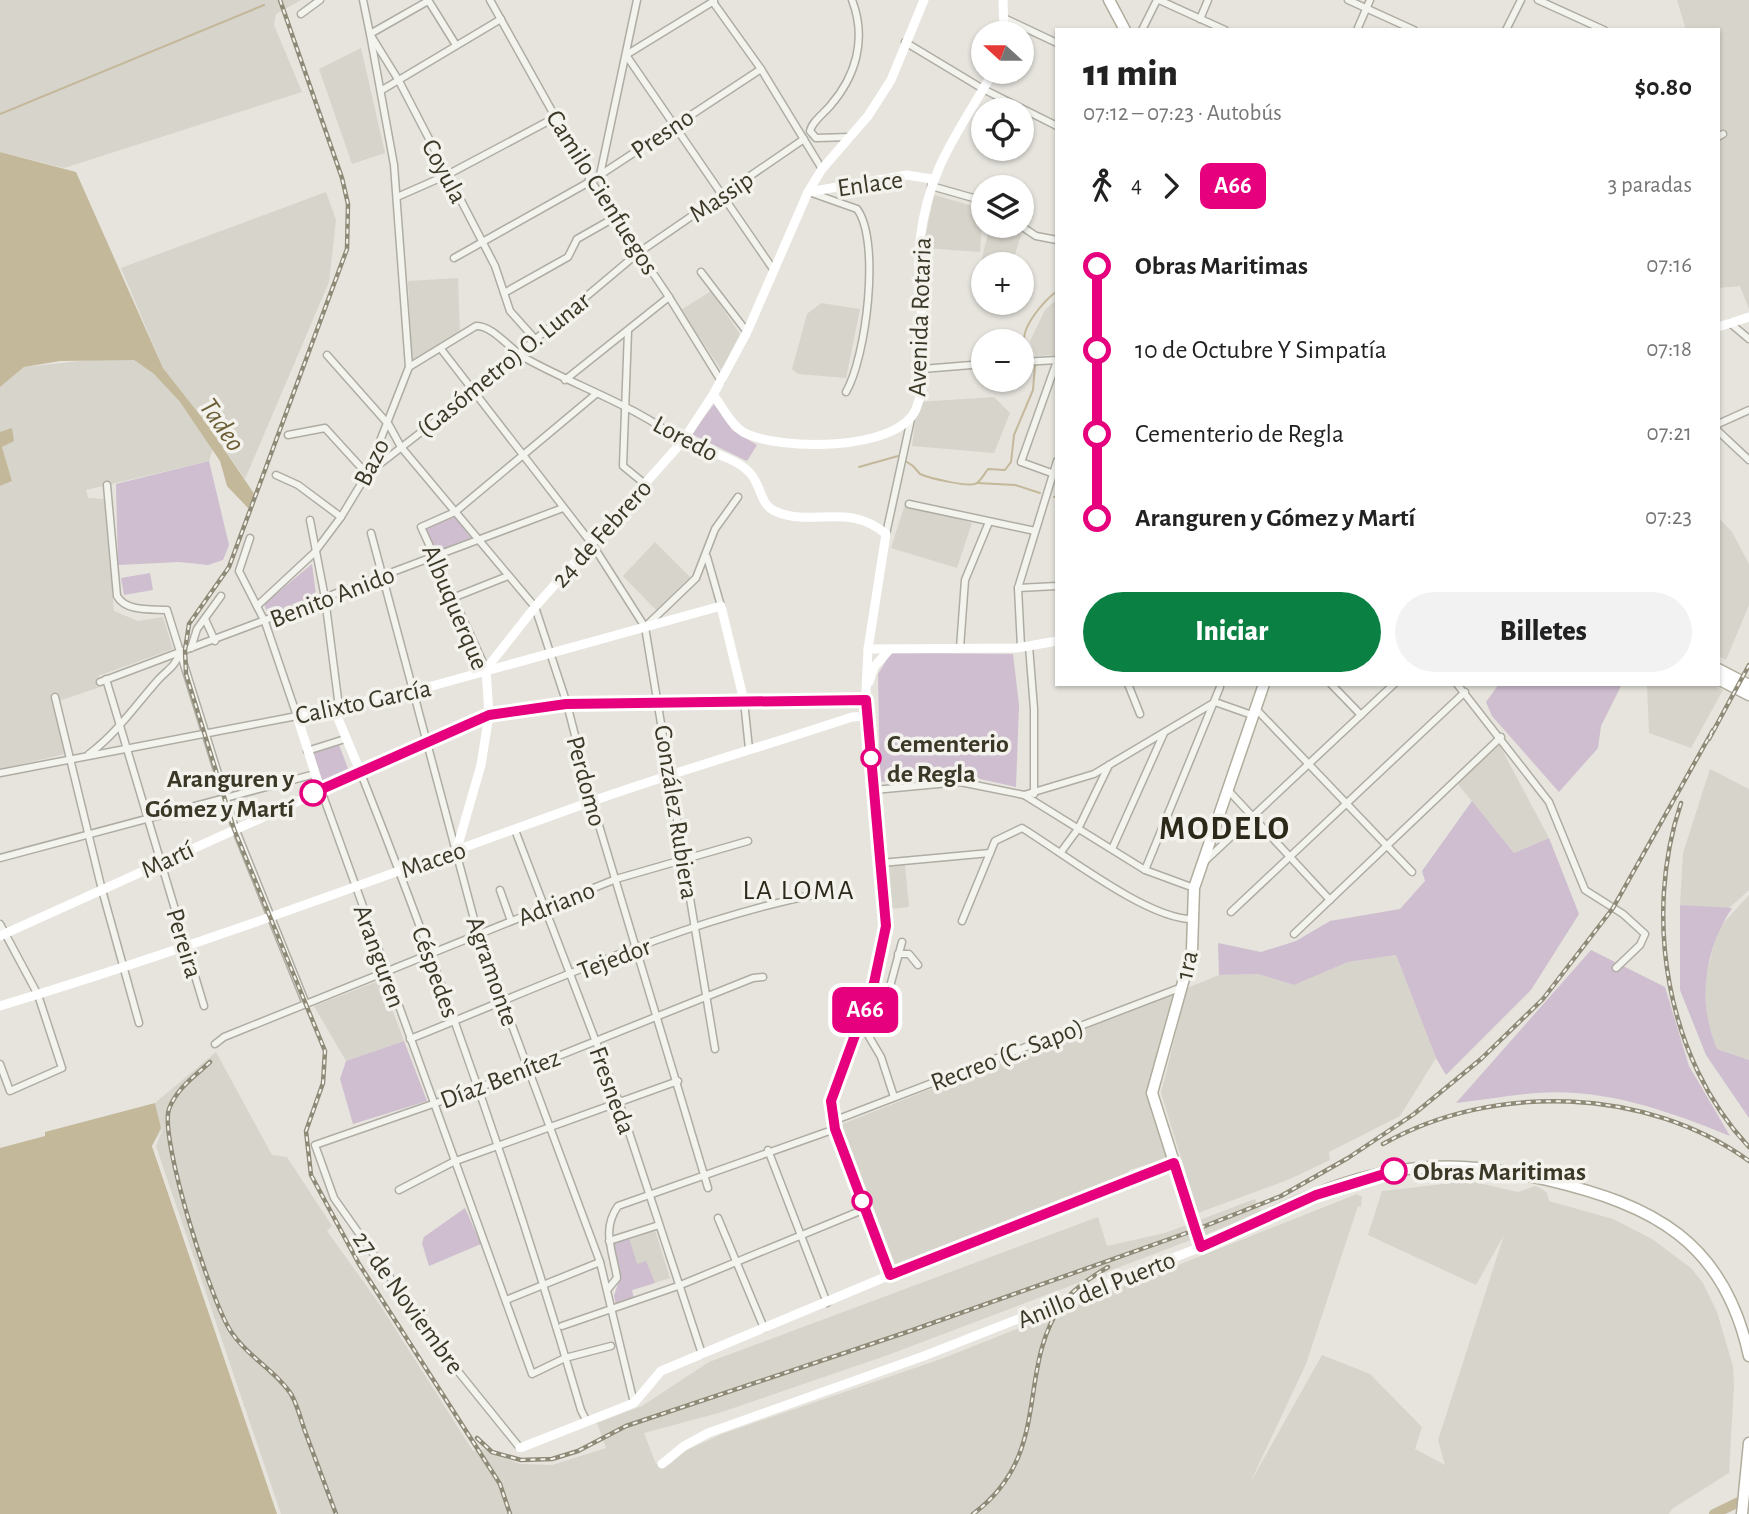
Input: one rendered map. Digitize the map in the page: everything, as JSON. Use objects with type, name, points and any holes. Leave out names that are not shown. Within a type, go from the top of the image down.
[{"type":"main road","name":"24 de Febrero","points":[[486,669],[535,607],[681,442],[713,396],[747,332],[808,192],[822,169],[868,116],[891,80],[904,41],[924,0]]},
{"type":"main road","points":[[1003,0],[1004,18]]},
{"type":"main road","points":[[1109,0],[1124,28]]},
{"type":"main road","name":"Avenida Rotaria","points":[[911,419],[920,392],[922,369],[920,241],[932,182],[940,160],[986,84]]},
{"type":"main road","points":[[907,175],[930,169],[940,160]]},
{"type":"main road","name":"Enlace","points":[[808,192],[907,175],[932,182]]},
{"type":"main road","points":[[1720,326],[1749,317]]},
{"type":"main road","points":[[721,382],[721,405]]},
{"type":"main road","points":[[713,396],[735,426],[762,439],[831,444],[860,442],[899,427],[911,419]]},
{"type":"main road","name":"Loredo","points":[[681,442],[749,471],[762,498],[773,510],[790,516],[841,514],[878,527],[886,534]]},
{"type":"main road","name":"Avenida Rotaria","points":[[834,1125],[831,1101],[834,1087],[862,1020],[885,935],[866,686],[868,649],[886,534]]},
{"type":"main road","points":[[721,606],[744,701]]},
{"type":"main road","name":"Calixto García","points":[[297,716],[414,691],[721,606]]},
{"type":"main road","points":[[868,649],[1025,646],[1055,641]]},
{"type":"main road","points":[[849,701],[863,691],[874,667],[890,649]]},
{"type":"main road","name":"Albuquerque","points":[[456,852],[481,765],[489,715],[486,669]]},
{"type":"main road","points":[[1720,669],[1749,685]]},
{"type":"main road","points":[[1720,680],[1749,695]]},
{"type":"main road","name":"1ra","points":[[1201,1247],[1152,1093],[1192,950],[1194,888],[1263,686]]},
{"type":"main road","name":"Martí","points":[[2,931],[102,890],[320,789],[489,715],[566,704],[866,700]]},
{"type":"main road","name":"Céspedes","points":[[340,707],[337,716],[360,771]]},
{"type":"main road","name":"Aranguren","points":[[297,716],[320,789]]},
{"type":"main road","name":"Maceo","points":[[0,1006],[188,948],[399,870],[749,749],[852,717],[867,716]]},
{"type":"main road","points":[[834,1125],[890,1275]]},
{"type":"main road","points":[[520,1448],[634,1403],[661,1371],[890,1275],[1174,1163]]},
{"type":"main road","name":"Anillo del Puerto","points":[[662,1464],[684,1446],[708,1433],[924,1356],[1201,1247],[1316,1195],[1379,1174],[1430,1166],[1491,1167],[1604,1194],[1641,1209],[1681,1235],[1726,1290],[1744,1332],[1749,1356]]},
{"type":"main road","points":[[1742,1514],[1749,1443]]},
{"type":"street","points":[[301,14],[320,0]]},
{"type":"street","name":"Coyula","points":[[363,0],[370,34],[399,81],[483,242],[510,310],[535,339]]},
{"type":"street","points":[[441,349],[409,367],[397,197],[382,90],[370,34],[428,0],[456,45]]},
{"type":"street","name":"Camilo Cienfuegos","points":[[490,0],[591,181],[669,297],[721,382]]},
{"type":"street","points":[[600,175],[637,0]]},
{"type":"street","points":[[850,136],[816,138],[810,131],[840,94],[859,53],[860,34],[852,0]]},
{"type":"street","points":[[1143,28],[1158,0],[1220,28]]},
{"type":"street","points":[[1200,19],[1208,0]]},
{"type":"street","points":[[1348,0],[1410,28]]},
{"type":"street","points":[[1357,28],[1370,0]]},
{"type":"street","points":[[1507,28],[1521,0]]},
{"type":"street","points":[[1538,0],[1600,28]]},
{"type":"street","points":[[626,55],[714,1],[761,69],[822,169]]},
{"type":"street","points":[[1004,18],[1055,42]]},
{"type":"street","points":[[382,90],[501,19]]},
{"type":"street","points":[[904,41],[983,89],[1055,125]]},
{"type":"street","points":[[626,55],[676,123],[773,269]]},
{"type":"street","name":"Presno","points":[[454,258],[591,181],[761,69]]},
{"type":"street","points":[[397,197],[447,175],[556,117]]},
{"type":"street","name":"Massip","points":[[638,253],[804,139]]},
{"type":"street","name":"Enlace","points":[[932,182],[971,196]]},
{"type":"street","points":[[808,192],[857,209],[866,232],[868,314],[855,369],[846,392]]},
{"type":"street","points":[[504,293],[568,257],[577,239],[614,218]]},
{"type":"street","points":[[1034,235],[1055,240]]},
{"type":"street","name":"(Gasómetro) O. Lunar","points":[[368,474],[474,391],[638,253]]},
{"type":"street","points":[[701,272],[747,332]]},
{"type":"street","points":[[565,380],[669,297]]},
{"type":"street","points":[[1730,323],[1749,339]]},
{"type":"street","name":"Loredo","points":[[441,349],[481,326],[517,354],[565,380],[654,420],[681,442]]},
{"type":"street","points":[[628,331],[623,466],[645,484]]},
{"type":"street","name":"González Rubiera","points":[[441,349],[593,544],[645,627],[660,703],[715,1049]]},
{"type":"street","name":"Perdomo","points":[[327,355],[388,425],[401,447],[535,607],[551,653],[592,802],[708,1188]]},
{"type":"street","points":[[1034,361],[1055,360]]},
{"type":"street","points":[[922,369],[971,365]]},
{"type":"street","points":[[1034,794],[1034,709],[1018,587],[1055,474],[1021,462],[1055,366]]},
{"type":"street","name":"Bazo","points":[[257,606],[314,553],[341,517],[368,474],[409,367]]},
{"type":"street","points":[[455,512],[596,394]]},
{"type":"street","points":[[1720,423],[1749,410]]},
{"type":"street","name":"Avenida Rotaria","points":[[886,534],[911,419]]},
{"type":"street","points":[[288,435],[325,428],[368,474]]},
{"type":"street","points":[[1720,433],[1749,460]]},
{"type":"street","points":[[275,475],[298,485],[341,517]]},
{"type":"street","points":[[107,485],[117,596],[123,604],[135,608],[167,610],[235,828],[306,1004]]},
{"type":"street","points":[[645,627],[688,588],[707,557],[715,529],[738,497]]},
{"type":"street","points":[[909,504],[1035,531]]},
{"type":"street","name":"Benito Anido","points":[[103,681],[564,508]]},
{"type":"street","name":"Albuquerque","points":[[455,512],[421,527],[486,669]]},
{"type":"street","name":"Céspedes","points":[[310,520],[314,553],[325,598],[340,707]]},
{"type":"street","points":[[960,648],[965,580],[989,522]]},
{"type":"street","name":"Agramonte","points":[[371,533],[478,934],[600,1262],[614,1310],[634,1403]]},
{"type":"street","name":"Aranguren","points":[[250,538],[239,571],[265,622],[297,716]]},
{"type":"street","points":[[707,557],[721,606]]},
{"type":"street","points":[[455,597],[508,576]]},
{"type":"street","points":[[1018,587],[1055,586]]},
{"type":"street","points":[[191,648],[195,634],[221,596]]},
{"type":"street","points":[[205,619],[215,640]]},
{"type":"street","points":[[88,755],[121,727],[160,678],[177,662],[179,652]]},
{"type":"street","name":"Pereira","points":[[103,681],[121,727],[145,819],[188,948],[204,1006]]},
{"type":"street","points":[[1129,686],[1140,714]]},
{"type":"street","points":[[1333,686],[1361,715]]},
{"type":"street","points":[[1200,867],[1392,686]]},
{"type":"street","points":[[1145,870],[1220,687]]},
{"type":"street","points":[[1231,912],[1347,803],[1463,688],[1549,802],[1585,890],[1623,914],[1645,934],[1640,945],[1616,968]]},
{"type":"street","points":[[55,697],[102,890],[139,1023]]},
{"type":"street","points":[[744,701],[749,749]]},
{"type":"street","points":[[874,790],[960,782],[1024,795],[1034,794],[1094,774],[1215,702],[1253,711],[1309,764],[1412,872]]},
{"type":"street","name":"Calixto García","points":[[0,773],[297,716]]},
{"type":"street","points":[[1112,849],[1164,732]]},
{"type":"street","points":[[1294,934],[1501,737]]},
{"type":"street","points":[[307,751],[345,739]]},
{"type":"street","points":[[1061,852],[1079,829],[1109,764]]},
{"type":"street","name":"Céspedes","points":[[360,771],[453,1021],[543,1283],[586,1420]]},
{"type":"street","points":[[0,858],[315,774]]},
{"type":"street","name":"Aranguren","points":[[320,789],[532,1374],[565,1358]]},
{"type":"street","points":[[1227,789],[1330,900]]},
{"type":"street","points":[[1024,795],[1145,870],[1194,888]]},
{"type":"street","points":[[962,921],[999,837],[1022,828],[1144,905],[1178,919],[1192,919]]},
{"type":"street","name":"Fresneda","points":[[515,831],[619,1102],[702,1354]]},
{"type":"street","name":"Adriano","points":[[215,1044],[306,1004],[615,879],[748,841]]},
{"type":"street","points":[[881,863],[990,853]]},
{"type":"street","points":[[500,890],[511,921]]},
{"type":"street","name":"Tejedor","points":[[410,1038],[695,926],[774,902],[822,893]]},
{"type":"street","points":[[0,1064],[10,1091],[62,1068],[38,995],[2,931]]},
{"type":"street","points":[[894,1097],[881,1056],[862,1020],[880,1012],[885,1005],[902,942]]},
{"type":"street","points":[[898,954],[909,954],[918,965]]},
{"type":"street","name":"Díaz Benítez","points":[[315,1145],[476,1089],[762,977]]},
{"type":"street","name":"Recreo (C. Sapo)","points":[[609,1241],[611,1216],[618,1206],[834,1125],[894,1097],[1182,986]]},
{"type":"street","points":[[399,1190],[453,1162],[678,1081]]},
{"type":"street","name":"27 de Noviembre","points":[[315,1145],[334,1198],[444,1354],[520,1448]]},
{"type":"street","points":[[768,1150],[827,1303]]},
{"type":"street","points":[[562,1326],[678,1286],[865,1209]]},
{"type":"street","points":[[718,1218],[764,1328]]},
{"type":"street","points":[[608,1289],[617,1278],[609,1241],[659,1225]]},
{"type":"street","points":[[506,1300],[600,1262]]},
{"type":"street","points":[[565,1358],[611,1346]]},
{"type":"shaded area","points":[[0,0],[301,0],[276,14],[274,25],[302,92],[64,168],[0,152]]},
{"type":"shaded area","points":[[1677,0],[1749,0],[1749,309],[1740,286],[1720,288],[1720,136],[1723,134],[1720,129],[1720,28],[1685,28]]},
{"type":"shaded area","points":[[361,48],[385,153],[352,164],[319,69]]},
{"type":"shaded area","points":[[0,152],[76,172],[163,368],[207,424],[255,495],[248,508],[227,486],[220,461],[180,402],[154,374],[134,360],[60,361],[24,367],[0,387]]},
{"type":"shaded area","points":[[326,192],[336,220],[329,282],[245,479],[207,424],[163,368],[121,268]]},
{"type":"shaded area","points":[[934,195],[971,206],[971,238],[981,238],[980,252],[923,248]]},
{"type":"shaded area","points":[[987,238],[1020,238],[1016,252],[984,252]]},
{"type":"shaded area","points":[[458,278],[460,333],[412,361],[408,281]]},
{"type":"shaded area","points":[[711,291],[740,334],[722,371],[681,310]]},
{"type":"shaded area","points":[[1055,301],[1055,355],[1036,356],[1034,333],[1045,310]]},
{"type":"shaded area","points":[[821,303],[860,309],[846,378],[798,374],[792,369],[807,314]]},
{"type":"shaded area","points":[[109,358],[134,360],[154,374],[180,402],[213,449],[209,461],[86,490],[88,498],[104,499],[114,611],[138,621],[163,617],[173,649],[98,676],[100,687],[53,703],[65,754],[0,769],[0,486],[12,481],[2,447],[12,429],[0,432],[0,387],[24,367]]},
{"type":"shaded area","points":[[994,397],[1010,413],[994,453],[912,446],[918,402]]},
{"type":"shaded area","points":[[715,403],[732,430],[757,445],[747,461],[691,434]]},
{"type":"shaded area","points":[[12,428],[14,441],[2,447],[12,481],[0,486],[0,432]]},
{"type":"shaded area","points":[[209,461],[229,545],[223,560],[208,565],[179,562],[118,565],[116,484]]},
{"type":"shaded area","points":[[905,504],[972,523],[957,568],[891,548]]},
{"type":"shaded area","points":[[455,517],[471,538],[435,552],[426,528]]},
{"type":"shaded area","points":[[1720,519],[1732,532],[1749,564],[1749,605],[1726,660],[1720,657]]},
{"type":"shaded area","points":[[655,542],[690,577],[656,610],[623,576]]},
{"type":"shaded area","points":[[312,564],[316,595],[268,614],[264,604]]},
{"type":"shaded area","points":[[150,573],[153,590],[124,595],[121,578]]},
{"type":"shaded area","name":"Cementerio de Regla","points":[[891,653],[1013,654],[1019,705],[1016,787],[967,776],[880,782],[878,674]]},
{"type":"shaded area","points":[[1498,686],[1621,686],[1601,726],[1598,748],[1559,792],[1492,716],[1486,702]]},
{"type":"shaded area","points":[[1647,686],[1716,686],[1723,690],[1691,748],[1649,733]]},
{"type":"shaded area","points":[[1499,744],[1549,838],[1514,853],[1457,783]]},
{"type":"shaded area","points":[[339,745],[349,771],[323,783],[313,752]]},
{"type":"shaded area","points":[[1710,769],[1749,789],[1749,890],[1728,909],[1680,905],[1683,853]]},
{"type":"shaded area","points":[[1472,801],[1514,853],[1549,838],[1579,914],[1531,990],[1446,1075],[1436,1058],[1396,955],[1348,962],[1294,985],[1258,974],[1219,975],[1218,943],[1261,952],[1296,941],[1330,921],[1400,909],[1425,881],[1422,871]]},
{"type":"shaded area","points":[[905,864],[909,907],[889,909],[885,866]]},
{"type":"shaded area","points":[[1749,895],[1749,1060],[1717,1049],[1707,1025],[1705,979],[1718,929]]},
{"type":"shaded area","points":[[1680,905],[1732,908],[1722,924],[1710,959],[1706,977],[1707,1013],[1717,1049],[1749,1060],[1749,1118],[1706,1055],[1680,990]]},
{"type":"shaded area","points":[[1591,950],[1665,987],[1689,1066],[1730,1136],[1660,1110],[1587,1094],[1537,1093],[1456,1103]]},
{"type":"shaded area","points":[[1396,955],[1436,1058],[1400,1116],[1329,1152],[1330,1160],[1290,1179],[1198,1213],[1161,1093],[1187,988],[1219,975],[1258,974],[1294,985],[1348,962]]},
{"type":"shaded area","points":[[381,980],[404,1041],[346,1061],[314,1006]]},
{"type":"shaded area","points":[[1175,992],[1148,1087],[1148,1098],[1167,1158],[1130,1170],[1126,1174],[904,1266],[895,1264],[840,1125]]},
{"type":"shaded area","points":[[404,1041],[427,1101],[353,1124],[340,1079],[346,1061]]},
{"type":"shaded area","points":[[216,1052],[272,1155],[287,1157],[332,1226],[327,1231],[380,1305],[473,1451],[483,1449],[520,1464],[552,1465],[606,1448],[597,1423],[642,1406],[709,1362],[1098,1217],[1107,1246],[1165,1233],[1255,1199],[1262,1213],[888,1355],[722,1412],[644,1433],[656,1464],[669,1465],[685,1451],[722,1434],[941,1359],[1357,1194],[1362,1197],[1361,1207],[1358,1206],[1306,1364],[1249,1485],[1322,1355],[1370,1374],[1422,1427],[1415,1449],[1445,1465],[1438,1440],[1504,1235],[1476,1285],[1368,1235],[1382,1191],[1470,1181],[1518,1192],[1535,1186],[1547,1193],[1549,1201],[1613,1219],[1652,1239],[1691,1268],[1703,1283],[1717,1312],[1733,1366],[1729,1473],[1672,1509],[1669,1514],[278,1514],[152,1146],[161,1128],[155,1103]]},
{"type":"shaded area","points":[[155,1103],[161,1128],[152,1146],[278,1514],[0,1514],[0,1148],[45,1136],[45,1132]]},
{"type":"shaded area","points":[[465,1208],[481,1244],[429,1266],[422,1243],[424,1237]]},
{"type":"shaded area","points":[[655,1230],[670,1278],[614,1296],[621,1275],[612,1243]]},
{"type":"shaded area","points":[[629,1238],[637,1264],[646,1261],[655,1283],[632,1290],[634,1298],[616,1305],[614,1296],[621,1275],[612,1243]]},
{"type":"pier","points":[[164,1126],[156,1146],[281,1514],[277,1514],[152,1146]]},
{"type":"waterway","points":[[0,114],[264,5]]},
{"type":"waterway","points":[[1027,329],[1040,308],[1055,293]]},
{"type":"waterway","points":[[859,467],[898,456],[920,474],[966,484],[977,483],[988,469],[1005,470],[1011,462],[1014,435],[1033,390],[1035,365]]},
{"type":"waterway","points":[[977,483],[1015,485],[1040,493]]},
{"type":"waterway","points":[[1714,1514],[1749,1497]]},
{"type":"railway","points":[[280,0],[342,178],[348,204],[347,249],[229,567],[189,624],[185,650],[186,674],[234,829],[325,1051],[323,1083],[306,1131],[311,1175],[359,1264],[500,1484],[510,1514]]},
{"type":"railway","points":[[1709,739],[1749,665]]},
{"type":"railway","points":[[477,1438],[492,1452],[521,1460],[552,1459],[578,1451],[626,1426],[910,1331],[1195,1230],[1281,1196],[1348,1158],[1414,1114],[1481,1059],[1543,999],[1613,908],[1713,730]]},
{"type":"railway","points":[[1681,803],[1670,847],[1664,892],[1664,938],[1670,984],[1681,1029],[1698,1072],[1721,1112],[1749,1147]]},
{"type":"railway","points":[[210,1062],[181,1089],[169,1109],[168,1126],[172,1152],[189,1222],[212,1291],[232,1333],[291,1394],[336,1514]]},
{"type":"railway","points":[[1383,1144],[1426,1124],[1472,1110],[1520,1103],[1569,1102],[1617,1107],[1664,1118],[1708,1136],[1749,1161]]},
{"type":"railway","points":[[973,1514],[998,1490],[1014,1465],[1024,1439],[1048,1330],[1062,1304],[1089,1279],[1108,1267]]},
{"type":"bus line","name":"A66","points":[[313,793],[489,715],[566,704],[866,700],[886,926],[874,983],[837,1078],[831,1101],[835,1129],[890,1275],[1174,1163],[1201,1247],[1316,1195],[1373,1175],[1394,1171]]},
{"type":"place","name":"Cementerio de Regla","points":[[871,758]]},
{"type":"place","name":"Aranguren y Gómez y Martí","points":[[313,793]]},
{"type":"place","name":"Obras Maritimas","points":[[1394,1171]]},
{"type":"district","name":"MODELO","points":[[1225,827]]},
{"type":"district","name":"LA LOMA","points":[[799,889]]},
{"type":"water label","name":"Tadeo","points":[[223,424]]}]
